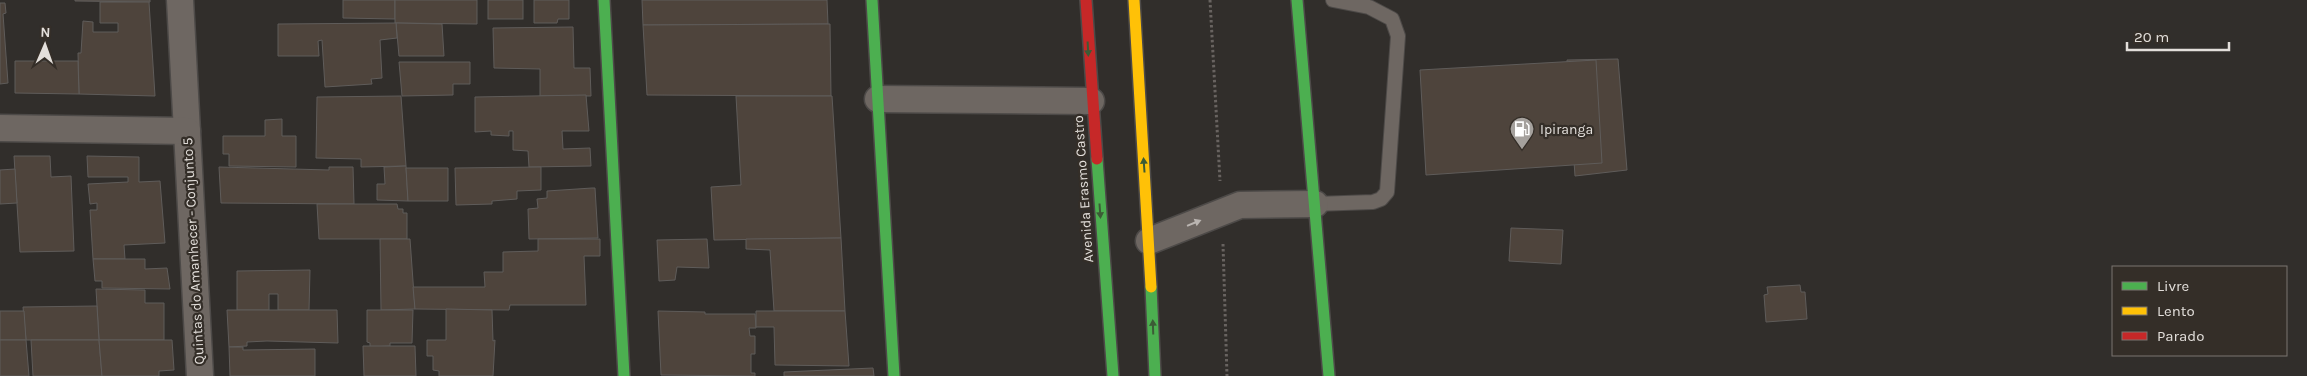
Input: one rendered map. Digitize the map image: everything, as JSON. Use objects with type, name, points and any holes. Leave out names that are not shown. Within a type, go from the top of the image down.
[{"type":"street","points":[[180,0],[187,131]]},
{"type":"street","points":[[604,0],[624,376]]},
{"type":"street","points":[[872,0],[894,376]]},
{"type":"street","name":"Avenida Erasmo Castro","points":[[1086,0],[1091,101],[1112,376]]},
{"type":"street","points":[[1134,0],[1149,241],[1155,376]]},
{"type":"street","points":[[1297,0],[1329,376]]},
{"type":"street","points":[[878,99],[1091,101]]},
{"type":"street","name":"Quintas do Amanhecer - Conjunto 5","points":[[0,128],[187,131],[200,376]]},
{"type":"street","points":[[1149,241],[1240,205],[1315,204]]},
{"type":"lane","points":[[1315,204],[1372,202],[1381,199],[1387,192],[1398,36],[1392,19],[1369,7],[1333,0]]},
{"type":"building","points":[[150,0],[150,2],[75,1]]},
{"type":"building","points":[[343,0],[395,0],[395,19],[343,18]]},
{"type":"building","points":[[395,0],[477,0],[477,24],[395,23]]},
{"type":"building","points":[[488,0],[523,0],[523,19],[488,19]]},
{"type":"building","points":[[534,0],[569,0],[569,19],[558,19],[557,23],[534,23]]},
{"type":"building","points":[[642,0],[827,0],[828,24],[643,25]]},
{"type":"building","points":[[100,2],[149,2],[155,96],[79,94],[78,53],[81,53],[83,21],[93,22],[93,32],[118,32],[118,23],[100,23]]},
{"type":"building","points":[[0,3],[5,3],[6,13],[3,14],[8,83],[0,84]]},
{"type":"building","points":[[396,23],[442,24],[444,56],[399,56]]},
{"type":"building","points":[[396,23],[397,38],[380,40],[382,78],[371,79],[372,84],[325,87],[322,40],[318,41],[319,56],[278,56],[278,24]]},
{"type":"building","points":[[830,24],[831,96],[647,95],[643,25]]},
{"type":"building","points":[[573,27],[574,68],[590,68],[591,96],[540,96],[540,69],[494,68],[493,28]]},
{"type":"building","points":[[1618,59],[1627,170],[1575,176],[1567,60]]},
{"type":"building","points":[[1596,60],[1602,163],[1426,175],[1420,70]]},
{"type":"building","points":[[15,61],[78,61],[79,94],[15,93]]},
{"type":"building","points":[[399,62],[470,62],[470,84],[453,84],[453,95],[402,96]]},
{"type":"building","points":[[586,95],[589,131],[562,131],[563,149],[590,148],[591,166],[529,167],[528,151],[513,150],[513,131],[509,131],[509,136],[491,135],[491,131],[475,132],[475,97]]},
{"type":"building","points":[[401,96],[406,166],[361,167],[361,159],[316,158],[317,97]]},
{"type":"building","points":[[736,96],[832,96],[841,238],[714,240],[711,187],[741,185]]},
{"type":"building","points":[[282,119],[282,136],[296,136],[296,167],[229,166],[229,154],[223,154],[223,136],[265,136],[265,120]]},
{"type":"building","points":[[14,156],[50,156],[51,177],[71,176],[74,251],[20,252]]},
{"type":"building","points":[[87,156],[139,157],[139,182],[160,181],[165,243],[124,245],[125,259],[93,259],[90,210],[97,210],[97,203],[90,204],[88,184],[128,182],[128,177],[88,177]]},
{"type":"building","points":[[406,166],[408,201],[377,200],[377,184],[385,184],[384,167]]},
{"type":"building","points":[[219,167],[329,170],[329,167],[353,167],[354,204],[221,203]]},
{"type":"building","points":[[541,167],[541,190],[517,191],[517,199],[492,201],[492,204],[456,205],[455,168]]},
{"type":"building","points":[[406,168],[448,168],[448,201],[408,201]]},
{"type":"building","points":[[15,169],[17,203],[0,204],[0,170]]},
{"type":"building","points":[[595,188],[598,238],[529,239],[528,209],[538,208],[537,199],[547,198],[547,191]]},
{"type":"building","points":[[317,204],[397,204],[398,209],[403,209],[403,213],[407,213],[407,239],[319,239]]},
{"type":"building","points":[[1511,228],[1563,230],[1561,264],[1509,261]]},
{"type":"building","points":[[841,238],[845,311],[774,311],[770,250],[746,249],[746,239]]},
{"type":"building","points":[[380,239],[410,239],[415,309],[381,310]]},
{"type":"building","points":[[538,239],[600,239],[600,256],[584,256],[586,305],[510,305],[509,310],[415,309],[413,287],[485,287],[484,272],[503,272],[503,252],[538,251]]},
{"type":"building","points":[[707,239],[709,268],[677,267],[675,280],[659,281],[657,240]]},
{"type":"building","points":[[93,259],[145,259],[145,269],[167,268],[170,289],[102,288],[102,281],[95,281]]},
{"type":"building","points":[[310,270],[309,310],[278,310],[278,294],[269,294],[269,310],[237,310],[237,271]]},
{"type":"building","points":[[1800,285],[1801,292],[1805,292],[1807,319],[1766,322],[1764,295],[1768,294],[1767,287]]},
{"type":"building","points":[[96,289],[145,290],[145,303],[164,303],[164,340],[99,340]]},
{"type":"building","points":[[97,306],[99,340],[26,340],[23,307]]},
{"type":"building","points":[[446,309],[492,310],[493,341],[495,340],[493,376],[439,376],[439,371],[433,370],[433,356],[427,356],[427,340],[446,340]]},
{"type":"building","points":[[227,310],[337,310],[338,343],[267,341],[247,342],[247,346],[229,347]]},
{"type":"building","points":[[367,310],[413,310],[412,343],[390,343],[390,346],[370,347],[370,343],[367,342]]},
{"type":"building","points":[[0,311],[24,311],[26,340],[0,340]]},
{"type":"building","points":[[658,311],[705,312],[705,314],[755,314],[756,328],[749,328],[750,336],[755,336],[755,354],[751,354],[751,373],[755,373],[755,376],[661,375]]},
{"type":"building","points":[[756,311],[845,311],[849,366],[775,365],[774,327],[756,327]]},
{"type":"building","points":[[0,340],[26,340],[29,376],[0,376]]},
{"type":"building","points":[[31,340],[99,340],[102,376],[33,376]]},
{"type":"building","points":[[99,340],[172,340],[174,370],[159,371],[159,376],[102,376]]},
{"type":"building","points":[[363,346],[415,346],[416,376],[364,376]]},
{"type":"building","points":[[229,347],[243,347],[243,350],[315,349],[315,376],[230,376]]},
{"type":"building","points":[[873,368],[874,376],[784,376],[784,372]]},
{"type":"traffic: fast","points":[[604,0],[624,376]]},
{"type":"traffic: fast","points":[[872,0],[894,376]]},
{"type":"traffic: fast","points":[[1297,0],[1329,376]]},
{"type":"traffic: fast","points":[[1097,159],[1113,376]]},
{"type":"traffic: fast","points":[[1151,287],[1155,376]]},
{"type":"traffic: slow","points":[[1134,0],[1151,287]]},
{"type":"traffic: jam","points":[[1086,0],[1097,159]]},
{"type":"place","name":"Ipiranga","points":[[1522,150]]}]
